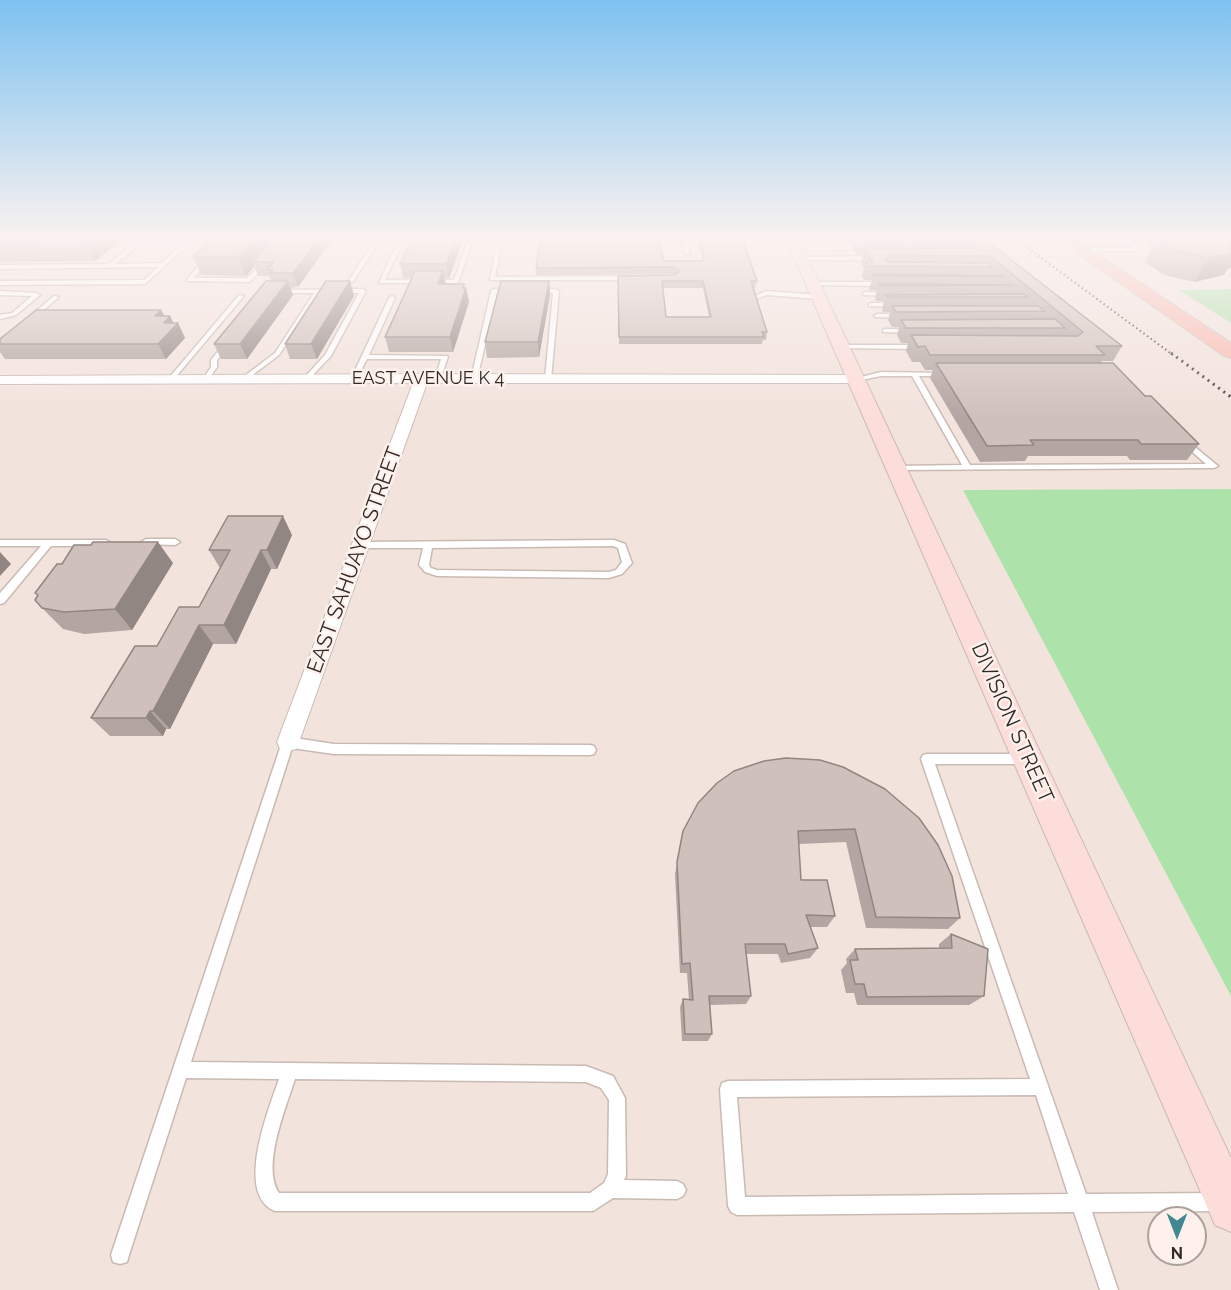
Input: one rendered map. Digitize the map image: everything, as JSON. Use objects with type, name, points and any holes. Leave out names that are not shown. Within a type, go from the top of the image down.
[{"type":"main road","name":"DIVISION STREET","points":[[818,297],[1229,1205]]},
{"type":"main road","points":[[1150,297],[1231,352]]},
{"type":"street","name":"EAST SAHUAYO STREET","points":[[288,742],[361,545],[430,379]]},
{"type":"street","name":"EAST AVENUE K 4","points":[[0,380],[856,379]]},
{"type":"lane","points":[[0,317],[14,314],[34,297]]},
{"type":"lane","points":[[24,324],[56,297]]},
{"type":"lane","points":[[171,379],[240,297]]},
{"type":"lane","points":[[244,379],[277,354],[314,297]]},
{"type":"lane","points":[[306,379],[328,356],[360,297]]},
{"type":"lane","points":[[474,379],[493,297]]},
{"type":"lane","points":[[548,379],[555,297]]},
{"type":"lane","points":[[867,297],[894,347]]},
{"type":"lane","points":[[354,379],[392,298]]},
{"type":"lane","points":[[871,305],[905,305]]},
{"type":"lane","points":[[877,316],[911,316]]},
{"type":"lane","points":[[885,331],[921,331]]},
{"type":"lane","points":[[206,379],[214,367],[214,360],[234,334]]},
{"type":"lane","points":[[841,347],[933,347]]},
{"type":"lane","points":[[364,357],[445,357],[430,379]]},
{"type":"lane","points":[[856,379],[881,374],[960,374]]},
{"type":"lane","points":[[914,374],[968,468]]},
{"type":"lane","points":[[897,468],[1214,466],[1179,435]]},
{"type":"lane","points":[[131,542],[176,542]]},
{"type":"lane","points":[[0,543],[120,543]]},
{"type":"lane","points":[[0,600],[49,543]]},
{"type":"lane","points":[[361,545],[428,544],[614,543],[622,546],[627,563],[619,572],[609,575],[437,573],[424,565],[428,544]]},
{"type":"lane","points":[[120,1255],[288,742],[334,749],[590,750]]},
{"type":"lane","points":[[1028,759],[927,759],[1109,1290]]},
{"type":"lane","points":[[181,1070],[586,1074],[607,1082],[617,1098],[617,1176],[610,1189],[593,1202],[275,1202],[267,1195],[263,1181],[264,1156],[289,1072]]},
{"type":"lane","points":[[1041,1087],[728,1089],[737,1206],[1080,1201],[1229,1205]]},
{"type":"lane","points":[[610,1189],[677,1190]]},
{"type":"green space","points":[[1190,297],[1231,297],[1231,323]]},
{"type":"green space","points":[[1231,489],[1231,996],[963,490]]},
{"type":"building","points":[[253,297],[276,297],[240,344],[214,344]]},
{"type":"building","points":[[315,297],[340,297],[311,344],[285,344]]},
{"type":"building","points":[[403,297],[463,297],[450,337],[385,337]]},
{"type":"building","points":[[497,297],[546,297],[538,342],[485,342]]},
{"type":"building","points":[[618,297],[664,297],[666,317],[711,317],[707,297],[756,297],[767,332],[762,332],[764,337],[619,337]]},
{"type":"building","points":[[1040,297],[1059,297],[1122,346],[1096,346],[1105,355],[930,355],[925,346],[918,347],[911,335],[1078,336],[1083,332]]},
{"type":"building","points":[[892,306],[1038,306],[1045,311],[896,312]]},
{"type":"building","points":[[36,310],[161,310],[155,316],[170,316],[164,323],[178,323],[158,344],[0,344],[0,339]]},
{"type":"building","points":[[1055,319],[1065,328],[906,328],[901,320]]},
{"type":"building","points":[[936,363],[1113,363],[1145,396],[1151,396],[1199,444],[1141,444],[1138,440],[1030,440],[1034,445],[987,446]]},
{"type":"building","points":[[228,516],[283,516],[267,550],[261,550],[224,625],[199,625],[153,711],[150,711],[146,718],[91,718],[135,646],[157,646],[179,607],[199,607],[230,550],[209,550]]},
{"type":"building","points":[[93,542],[158,542],[115,609],[64,612],[42,608],[35,600],[38,595],[35,593],[57,564],[62,564],[74,545],[91,545]]},
{"type":"building","points":[[786,758],[820,760],[843,767],[885,789],[919,818],[938,845],[952,876],[960,918],[876,917],[855,829],[798,831],[801,880],[827,880],[835,916],[806,915],[818,948],[788,954],[785,944],[745,944],[751,996],[709,996],[712,1034],[685,1034],[683,999],[693,1000],[690,963],[682,964],[677,862],[683,831],[698,803],[717,783],[734,771],[764,761]]},
{"type":"building","points":[[951,934],[988,949],[984,996],[867,997],[864,984],[855,984],[850,960],[858,960],[855,949],[952,948]]},
{"type":"railway","points":[[1095,297],[1173,355]]},
{"type":"railway","points":[[1171,353],[1231,397]]}]
